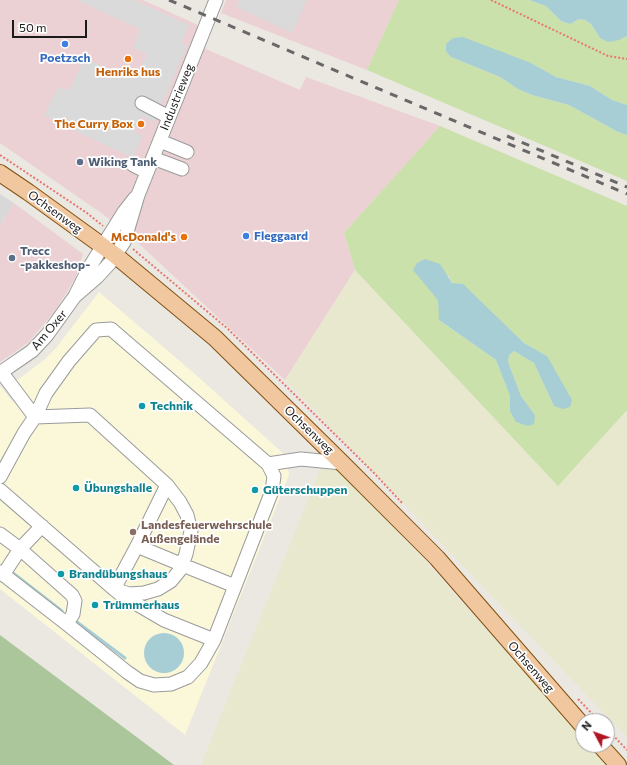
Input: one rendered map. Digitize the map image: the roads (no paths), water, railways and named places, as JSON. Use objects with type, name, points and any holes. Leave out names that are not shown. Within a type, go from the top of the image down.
[{"type":"main road","name":"Ochsenweg","points":[[0,173],[109,251],[215,338],[437,558],[575,717]]},
{"type":"main road","points":[[607,753],[618,765]]},
{"type":"street","name":"Industrieweg","points":[[109,251],[124,242],[138,195],[216,0]]},
{"type":"street","points":[[142,103],[169,117]]},
{"type":"street","points":[[160,141],[187,152]]},
{"type":"street","points":[[153,158],[182,169]]},
{"type":"street","points":[[133,165],[147,172]]},
{"type":"street","name":"Am Oxer","points":[[1,373],[32,351],[47,336],[75,296],[98,277],[109,251]]},
{"type":"street","points":[[0,477],[24,433],[35,417],[46,393],[69,361],[96,330],[110,329],[268,464],[274,476],[272,491],[214,640],[201,664],[188,677],[171,684],[154,685],[140,681],[2,574],[20,549],[42,526]]},
{"type":"street","points":[[1,373],[35,417]]},
{"type":"street","points":[[35,417],[90,415],[167,485],[180,502],[187,515],[191,531],[186,554],[180,570],[171,581],[158,589],[144,593],[129,594],[114,589]]},
{"type":"street","points":[[268,464],[302,459],[342,463]]},
{"type":"street","points":[[114,589],[138,546],[167,485]]},
{"type":"street","points":[[0,490],[123,596],[164,620],[214,640]]},
{"type":"street","points":[[0,534],[20,549],[72,595],[75,601],[73,614],[67,624]]},
{"type":"street","points":[[138,546],[178,563]]},
{"type":"street","points":[[190,568],[235,586]]},
{"type":"water","points":[[529,0],[627,0],[627,36],[619,40],[608,42],[600,38],[591,24],[585,20],[579,19],[570,24],[561,21],[546,6]]},
{"type":"water","points":[[463,37],[531,63],[556,77],[590,86],[612,100],[627,105],[627,135],[618,132],[569,105],[532,95],[518,89],[500,77],[451,57],[446,51],[446,44],[453,38]]},
{"type":"water","points":[[425,259],[440,264],[452,283],[463,284],[524,343],[547,356],[572,400],[570,407],[563,409],[554,406],[534,363],[514,351],[509,355],[508,362],[521,396],[535,415],[534,424],[528,426],[516,422],[510,411],[510,396],[496,360],[439,320],[438,300],[413,270],[417,263]]},
{"type":"water","points":[[164,633],[175,636],[181,642],[184,653],[181,664],[175,670],[164,673],[153,670],[147,664],[144,653],[147,642],[153,636]]},
{"type":"waterway","points":[[13,573],[62,611]]},
{"type":"waterway","points":[[77,622],[125,658]]},
{"type":"railway","points":[[169,0],[627,194]]},
{"type":"railway","points":[[507,136],[627,187]]},
{"type":"place","name":"Poetzsch","points":[[65,44]]},
{"type":"place","name":"Henriks hus","points":[[128,59]]},
{"type":"place","name":"The Curry Box","points":[[141,124]]},
{"type":"place","name":"Wiking Tank","points":[[80,162]]},
{"type":"place","name":"Fleggaard","points":[[246,236]]},
{"type":"place","name":"McDonald's","points":[[184,237]]},
{"type":"place","name":"Trecc -pakkeshop-","points":[[12,258]]},
{"type":"place","name":"Technik","points":[[142,406]]},
{"type":"place","name":"Übungshalle","points":[[76,488]]},
{"type":"place","name":"Güterschuppen","points":[[255,490]]},
{"type":"place","name":"Landesfeuerwehrschule Außengelände","points":[[133,532]]},
{"type":"place","name":"Brandübungshaus","points":[[61,574]]},
{"type":"place","name":"Trümmerhaus","points":[[95,605]]}]
